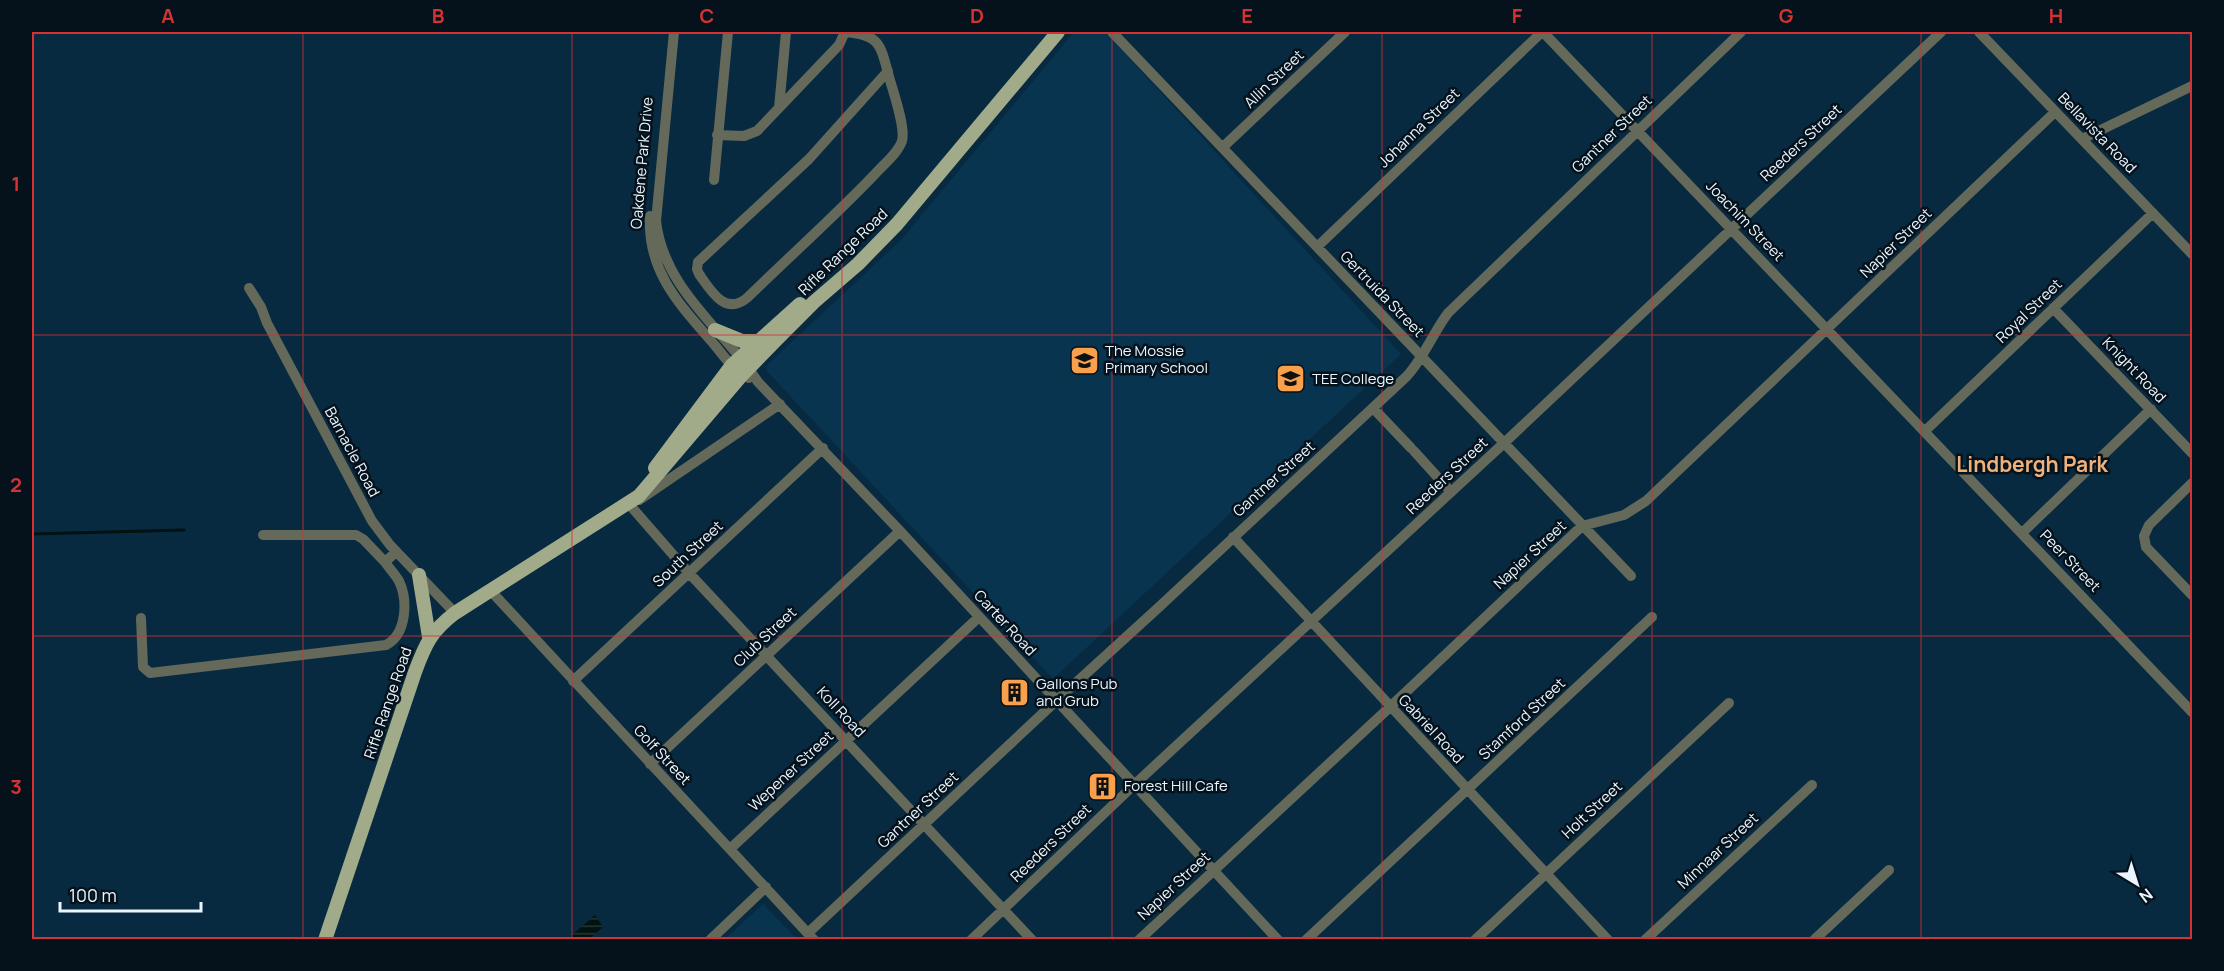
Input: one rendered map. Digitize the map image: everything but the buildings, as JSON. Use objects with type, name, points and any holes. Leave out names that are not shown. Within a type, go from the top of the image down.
[{"type":"main road","name":"Rifle Range Road","points":[[641,490],[735,361],[871,243],[1050,32]]},
{"type":"main road","name":"Rifle Range Road","points":[[641,490],[746,372],[814,302],[858,264],[897,224],[1058,32]]},
{"type":"main road","points":[[715,330],[742,341],[756,341]]},
{"type":"main road","points":[[630,505],[641,490]]},
{"type":"main road","name":"Rifle Range Road","points":[[325,939],[415,672],[429,637],[455,613],[490,590],[630,505]]},
{"type":"main road","points":[[419,575],[429,637]]},
{"type":"street","name":"Oakdene Park Drive","points":[[669,32],[650,212],[650,235],[661,260],[715,330],[735,361]]},
{"type":"street","name":"Oakdene Park Drive","points":[[674,32],[656,221],[665,282],[680,306],[746,372]]},
{"type":"street","points":[[714,180],[728,32]]},
{"type":"street","points":[[779,108],[786,32]]},
{"type":"street","points":[[717,135],[744,136],[754,133],[839,45],[845,32],[860,33],[873,38],[880,46],[888,71],[902,130],[902,142],[862,187],[747,298],[736,304],[721,301],[699,274],[698,262],[809,159],[888,71]]},
{"type":"street","name":"Gertruida Street","points":[[1112,32],[1631,576]]},
{"type":"street","name":"Allin Street","points":[[1223,147],[1345,32]]},
{"type":"street","name":"Joachim Street","points":[[1543,32],[1925,431]]},
{"type":"street","name":"Johanna Street","points":[[1317,247],[1543,32]]},
{"type":"street","name":"Gantner Street","points":[[811,936],[1056,700],[1407,376],[1422,357],[1448,313],[1741,32]]},
{"type":"street","name":"Reeders Street","points":[[971,939],[1941,32]]},
{"type":"street","name":"Bellavista Road","points":[[1979,32],[2193,254]]},
{"type":"street","points":[[2082,139],[2193,86]]},
{"type":"street","name":"Napier Street","points":[[1139,939],[1582,526],[1624,515],[1646,501],[2055,112]]},
{"type":"street","name":"Royal Street","points":[[1925,431],[2153,213]]},
{"type":"street","name":"Barnacle Road","points":[[249,288],[372,520],[396,552],[455,613]]},
{"type":"street","name":"Knight Road","points":[[2054,308],[2193,453]]},
{"type":"street","name":"Carter Road","points":[[746,372],[823,448],[1278,939]]},
{"type":"street","name":"Rifle Range Road","points":[[630,505],[780,404]]},
{"type":"street","points":[[1373,408],[1451,492]]},
{"type":"street","points":[[2022,532],[2151,409]]},
{"type":"street","name":"Peer Street","points":[[1925,431],[2193,712]]},
{"type":"street","name":"South Street","points":[[573,681],[823,448]]},
{"type":"street","points":[[2193,483],[2149,525],[2144,536],[2146,547],[2193,595]]},
{"type":"street","name":"Koll Road","points":[[630,505],[689,573],[1032,939]]},
{"type":"street","name":"Club Street","points":[[650,764],[900,531]]},
{"type":"street","points":[[141,618],[143,667],[150,673],[386,645],[398,634],[404,609],[403,594],[398,580],[363,539],[356,535],[263,535]]},
{"type":"street","name":"Gabriel Road","points":[[1233,537],[1608,939]]},
{"type":"street","points":[[385,562],[396,552]]},
{"type":"street","name":"Golf Street","points":[[490,590],[811,936]]},
{"type":"street","name":"Wepener Street","points":[[730,849],[979,617]]},
{"type":"street","name":"Stamford Street","points":[[1306,939],[1652,617]]},
{"type":"street","name":"Holt Street","points":[[1475,939],[1729,703]]},
{"type":"street","name":"Minnaar Street","points":[[1645,939],[1812,785]]},
{"type":"street","points":[[1814,939],[1889,870]]},
{"type":"street","points":[[710,939],[766,888]]},
{"type":"shaded area","name":"The Mossie Primary School","points":[[1074,32],[1105,32],[1401,354],[1053,679],[767,371],[767,365],[901,240]]},
{"type":"shaded area","points":[[763,904],[797,939],[725,939]]},
{"type":"shaded area","points":[[595,915],[603,927],[589,939],[573,939],[572,935]]},
{"type":"waterway","points":[[32,534],[184,530]]},
{"type":"place","name":"The Mossie Primary School","points":[[1084,360]]},
{"type":"place","name":"TEE College","points":[[1291,379]]},
{"type":"place","name":"Gallons Pub and Grub","points":[[1015,693]]},
{"type":"place","name":"Forest Hill Cafe","points":[[1103,786]]},
{"type":"district","name":"Lindbergh Park","points":[[2032,465]]}]
